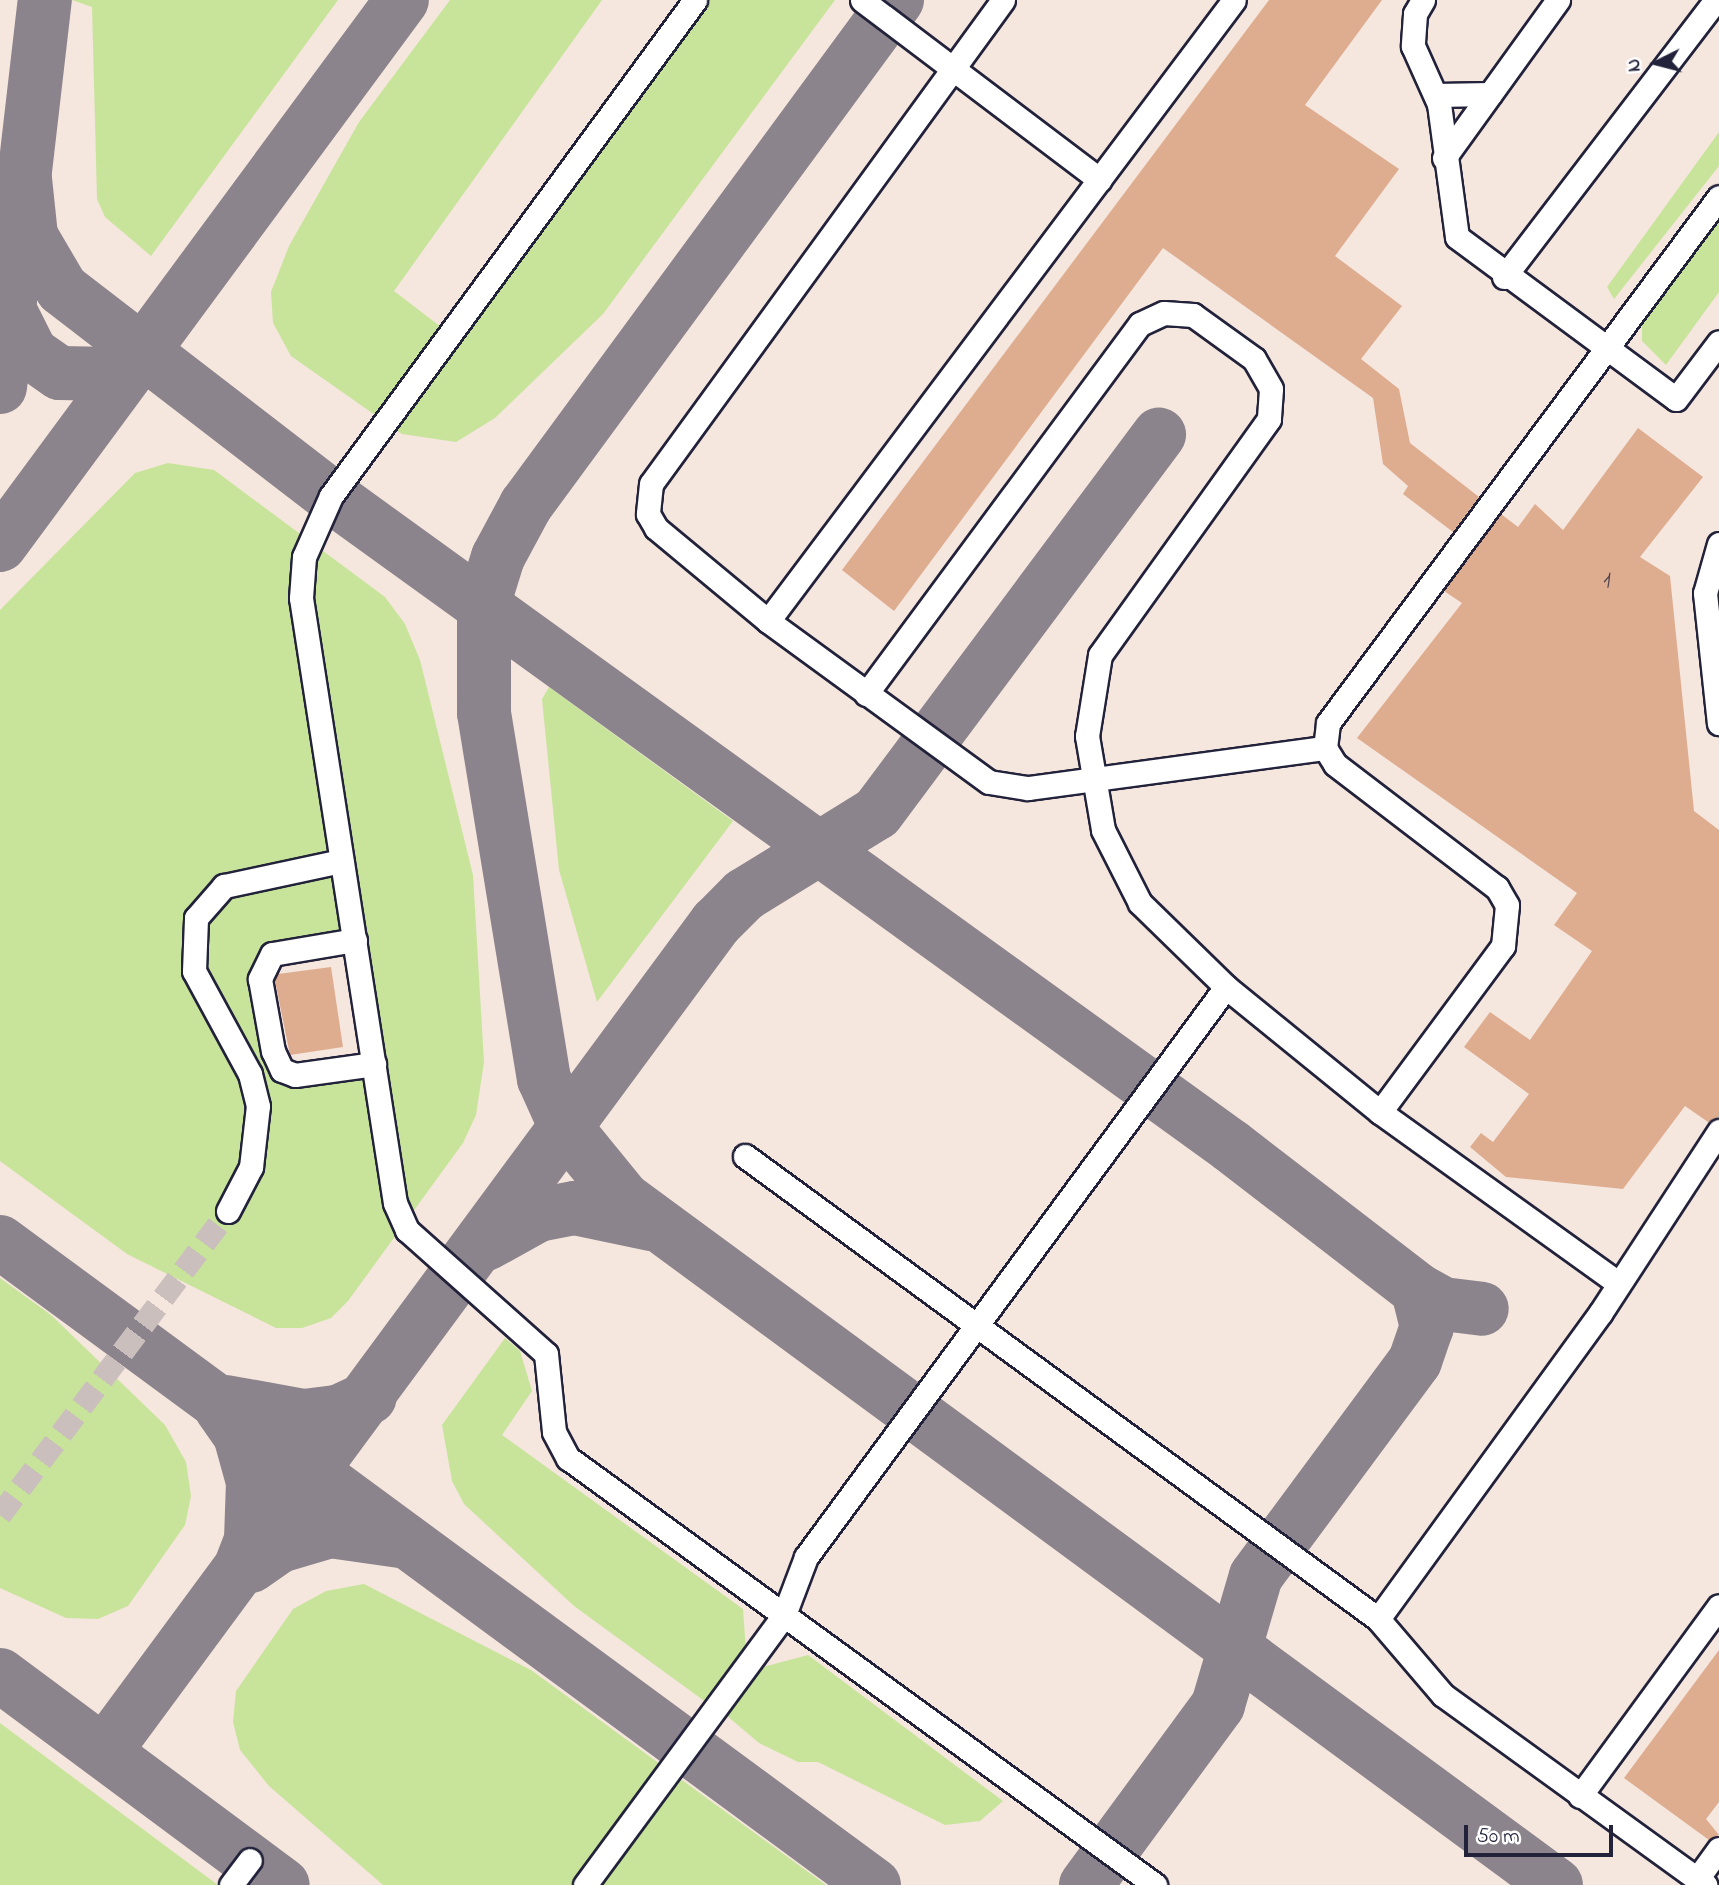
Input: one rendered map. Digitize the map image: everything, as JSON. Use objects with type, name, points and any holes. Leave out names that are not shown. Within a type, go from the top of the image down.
[{"type":"street","points":[[695,0],[314,526],[301,598],[399,1216],[456,1278],[547,1354],[559,1447],[784,1615],[1155,1885]]},
{"type":"street","points":[[862,0],[956,66],[1100,180]]},
{"type":"street","points":[[1003,0],[648,494],[656,528],[768,621],[989,782],[1028,788],[1325,748]]},
{"type":"street","points":[[768,621],[1234,0]]},
{"type":"street","points":[[1423,0],[1415,13],[1413,46],[1436,95],[1453,230],[1504,277],[1605,345],[1676,399],[1719,342]]},
{"type":"street","points":[[1444,158],[1558,0]]},
{"type":"street","points":[[1504,277],[1716,0]]},
{"type":"street","points":[[1436,95],[1490,94]]},
{"type":"street","points":[[1380,1112],[1503,946],[1507,905],[1497,888],[1335,764],[1325,748],[1328,723],[1347,691],[1719,197]]},
{"type":"street","points":[[866,694],[1131,333],[1151,317],[1193,316],[1254,359],[1270,389],[1269,419],[1100,655],[1088,713],[1091,780],[1103,830],[1140,903],[1227,987],[1380,1112],[1617,1282]]},
{"type":"street","points":[[1719,544],[1705,593],[1719,723]]},
{"type":"street","points":[[1719,594],[1719,637]]},
{"type":"street","points":[[228,1211],[251,1167],[258,1106],[250,1074],[194,971],[196,918],[224,886],[341,861]]},
{"type":"street","points":[[355,940],[272,954],[260,979],[273,1051],[282,1070],[295,1075],[374,1064]]},
{"type":"street","points":[[584,1885],[784,1615],[806,1557],[975,1324],[1227,987]]},
{"type":"street","points":[[1378,1619],[1617,1282],[1719,1131]]},
{"type":"street","points":[[745,1156],[1378,1619],[1443,1695],[1701,1882],[1719,1849]]},
{"type":"street","points":[[1580,1796],[1719,1606]]},
{"type":"street","points":[[231,1885],[250,1860]]},
{"type":"green space","points":[[72,0],[338,0],[151,256],[105,217],[97,199],[92,7]]},
{"type":"green space","points":[[450,0],[602,0],[394,291],[458,340],[698,0],[835,0],[603,314],[495,418],[456,442],[402,434],[291,356],[273,323],[271,292],[289,246],[359,122]]},
{"type":"green space","points":[[1719,132],[1719,166],[1614,299],[1607,287]]},
{"type":"green space","points":[[1719,212],[1719,292],[1666,365],[1642,341],[1642,318]]},
{"type":"green space","points":[[168,463],[214,470],[385,597],[405,624],[420,660],[473,875],[484,1062],[476,1115],[463,1143],[348,1301],[331,1318],[302,1328],[276,1328],[127,1254],[0,1161],[0,610],[135,473]],"holes":[[[353,932],[376,1074],[285,1080],[263,953]]]},
{"type":"green space","points":[[549,687],[733,821],[597,1002],[559,870],[542,699]]},
{"type":"green space","points":[[0,1278],[51,1315],[165,1425],[186,1462],[191,1496],[185,1525],[128,1606],[98,1619],[66,1618],[0,1588]]},
{"type":"green space","points":[[505,1338],[520,1351],[532,1391],[502,1435],[743,1609],[746,1651],[707,1703],[574,1606],[464,1504],[452,1481],[442,1425]]},
{"type":"green space","points":[[364,1584],[531,1670],[826,1885],[383,1885],[269,1786],[240,1750],[233,1722],[236,1691],[293,1609],[326,1591]]},
{"type":"green space","points":[[808,1655],[1003,1801],[980,1821],[945,1825],[818,1762],[798,1762],[759,1743],[726,1715],[763,1667]]},
{"type":"green space","points":[[0,1723],[218,1885],[0,1885]]},
{"type":"building","points":[[1269,0],[1382,0],[1305,105],[1399,169],[1335,256],[1402,306],[1361,359],[1399,389],[1410,443],[1479,497],[1453,532],[1403,494],[1408,486],[1383,464],[1373,398],[1163,248],[894,611],[842,570]]},
{"type":"building","points":[[1638,428],[1703,477],[1640,557],[1670,576],[1694,811],[1719,830],[1719,1117],[1708,1122],[1685,1106],[1623,1189],[1506,1177],[1470,1147],[1481,1133],[1493,1142],[1529,1094],[1464,1047],[1490,1012],[1530,1040],[1592,951],[1554,925],[1577,893],[1357,738],[1462,603],[1444,591],[1501,514],[1518,527],[1535,504],[1563,530]]},
{"type":"building","points":[[331,967],[343,1047],[290,1055],[275,981],[278,974]]},
{"type":"building","points":[[1719,1650],[1719,1802],[1706,1819],[1719,1835],[1709,1840],[1624,1778]]},
{"type":"taxiway","points":[[0,387],[45,0]]},
{"type":"taxiway","points":[[0,545],[402,0]]},
{"type":"taxiway","points":[[897,0],[526,505],[498,557],[484,602],[484,713],[544,1079],[566,1128],[624,1199],[1556,1885]]},
{"type":"taxiway","points":[[25,179],[31,236],[62,289],[331,496],[1231,1146],[1418,1290],[1443,1304],[1482,1309]]},
{"type":"taxiway","points":[[9,309],[31,353],[60,373],[112,374],[143,351]]},
{"type":"taxiway","points":[[105,1751],[716,923],[744,895],[877,813],[1159,434]]},
{"type":"taxiway","points":[[486,1244],[538,1215],[575,1208],[651,1224]]},
{"type":"taxiway","points":[[0,1242],[874,1885]]},
{"type":"taxiway","points":[[1086,1885],[1218,1705],[1256,1576],[1415,1361],[1427,1327],[1418,1290]]},
{"type":"taxiway","points":[[226,1402],[304,1416],[338,1412],[370,1397]]},
{"type":"taxiway","points":[[221,1408],[240,1435],[253,1482],[251,1540],[242,1564]]},
{"type":"taxiway","points":[[251,1566],[280,1546],[330,1531],[400,1541]]},
{"type":"taxiway","points":[[0,1675],[283,1885]]},
{"type":"tunnel","points":[[0,1515],[228,1211]]}]
